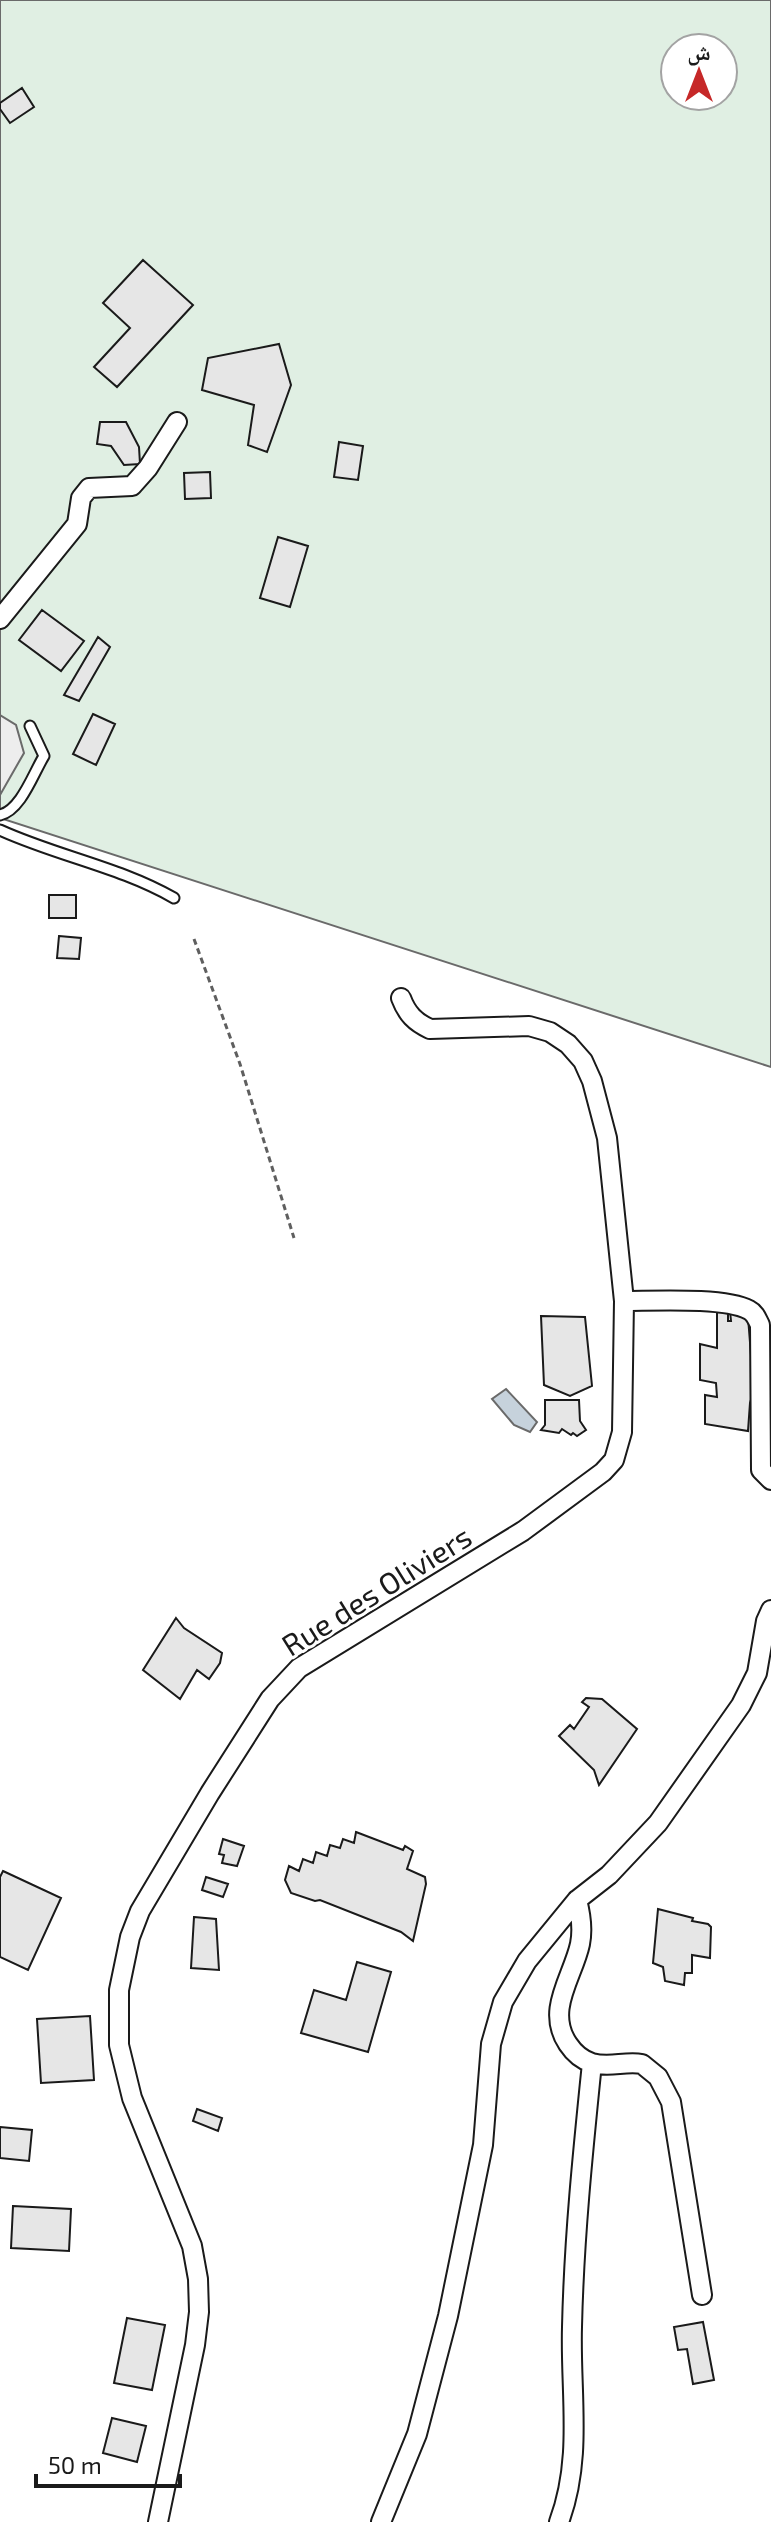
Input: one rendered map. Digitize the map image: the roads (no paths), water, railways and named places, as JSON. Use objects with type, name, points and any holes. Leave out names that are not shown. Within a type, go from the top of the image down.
[{"type":"street","points":[[0,619],[77,524],[81,498],[89,488],[132,486],[148,468],[177,422]]},
{"type":"street","name":"Rue des Oliviers","points":[[158,2522],[199,2312],[198,2279],[192,2246],[132,2098],[119,2045],[119,1990],[130,1937],[140,1911],[210,1793],[284,1682],[316,1655],[523,1531],[603,1472],[614,1460],[622,1432],[624,1301],[607,1138],[598,1100],[583,1061],[568,1044],[550,1032],[529,1026],[430,1029],[417,1023],[406,1012],[401,998]]},
{"type":"street","points":[[624,1301],[706,1301],[748,1309],[756,1315],[760,1325],[761,1470],[771,1480]]},
{"type":"street","points":[[381,2522],[417,2434],[448,2316],[483,2145],[486,2087],[496,2019],[511,1985],[527,1961],[577,1900],[609,1875],[658,1823],[741,1705],[757,1673],[766,1621],[771,1610]]},
{"type":"street","points":[[577,1900],[582,1920],[581,1941],[565,1985],[559,2024],[571,2049],[592,2063],[609,2066],[642,2064],[658,2077],[669,2095],[702,2295]]},
{"type":"street","points":[[559,2522],[574,2454],[572,2330],[576,2216],[592,2063]]},
{"type":"lane","points":[[0,815],[9,813],[16,804],[44,756],[30,726]]},
{"type":"lane","points":[[0,830],[148,884],[174,898]]}]
